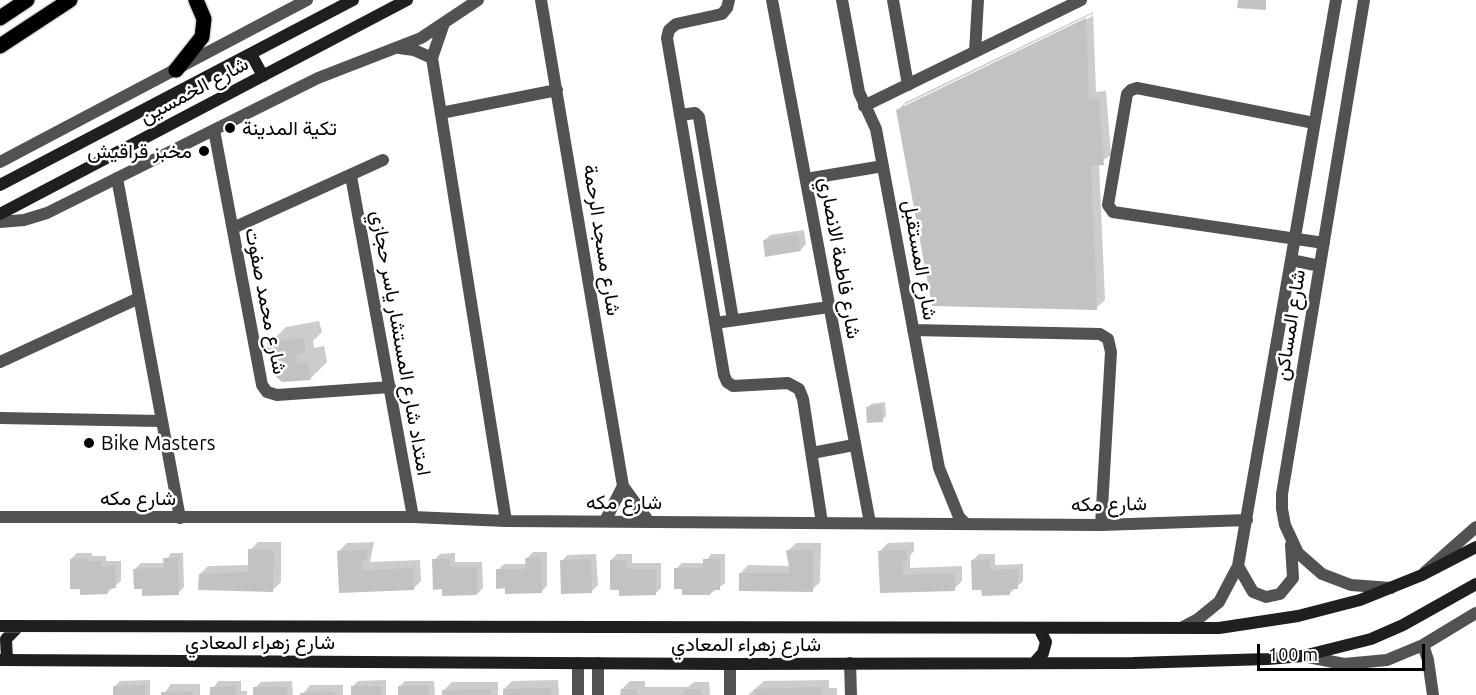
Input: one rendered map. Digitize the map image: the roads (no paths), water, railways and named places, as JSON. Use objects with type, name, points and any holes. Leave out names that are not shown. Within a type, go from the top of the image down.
[{"type":"main road","points":[[0,18],[27,0]]},
{"type":"main road","points":[[0,46],[70,0]]},
{"type":"main road","points":[[176,70],[202,37],[204,19],[196,0]]},
{"type":"main road","name":"شارع الخمسين","points":[[0,185],[353,0]]},
{"type":"main road","name":"شارع الخمسين","points":[[0,214],[406,0]]},
{"type":"main road","points":[[250,54],[263,76]]},
{"type":"main road","name":"شارع زهراء المعادي","points":[[0,626],[1179,629],[1259,624],[1360,600],[1422,575],[1476,547]]},
{"type":"main road","name":"شارع زهراء المعادي","points":[[4,660],[730,664],[1178,662],[1303,656],[1338,649],[1382,634],[1476,584]]},
{"type":"main road","points":[[4,660],[6,639],[19,626]]},
{"type":"main road","points":[[1035,662],[1043,653],[1046,642],[1039,628]]},
{"type":"street","points":[[0,162],[307,0]]},
{"type":"street","points":[[0,222],[36,217],[318,78],[398,48],[443,25],[478,0]]},
{"type":"street","name":"شارع مسجد الرحمة","points":[[541,0],[623,486],[649,522]]},
{"type":"street","points":[[729,0],[722,14],[676,24],[669,30],[668,42],[715,323],[727,382],[736,386],[788,383],[799,390],[804,399],[822,523]]},
{"type":"street","name":"شارع فاطمة الانصاري","points":[[772,0],[870,523]]},
{"type":"street","name":"شارع المستقبل","points":[[842,0],[864,106],[876,129],[939,468],[959,517],[966,524]]},
{"type":"street","points":[[893,0],[908,85]]},
{"type":"street","points":[[975,52],[978,0]]},
{"type":"street","points":[[864,106],[1081,0]]},
{"type":"street","name":"شارع المساكن","points":[[1179,629],[1198,619],[1219,602],[1238,566],[1336,0]]},
{"type":"street","name":"شارع المساكن","points":[[1364,0],[1282,494],[1285,525],[1290,540],[1309,564],[1336,581],[1351,585],[1391,588]]},
{"type":"street","points":[[443,25],[432,58],[506,521]]},
{"type":"street","points":[[398,48],[414,50],[432,58]]},
{"type":"street","points":[[1314,123],[1137,88],[1127,94],[1108,205],[1113,212],[1324,243]]},
{"type":"street","points":[[441,113],[557,90]]},
{"type":"street","points":[[680,115],[695,113],[699,117],[733,320]]},
{"type":"street","name":"شارع محمد صفوت","points":[[214,130],[263,388],[277,396],[390,387]]},
{"type":"street","points":[[233,228],[383,160]]},
{"type":"street","points":[[806,178],[883,166]]},
{"type":"street","name":"امتداد شارع المستشار ياسر حجازي","points":[[351,176],[413,517]]},
{"type":"street","points":[[117,178],[180,518]]},
{"type":"street","points":[[1291,260],[1320,266]]},
{"type":"street","points":[[0,362],[139,298]]},
{"type":"street","points":[[715,323],[829,308]]},
{"type":"street","points":[[913,330],[1100,334],[1108,339],[1111,352],[1101,525]]},
{"type":"street","points":[[0,418],[162,421]]},
{"type":"street","points":[[812,453],[854,445]]},
{"type":"street","points":[[605,521],[623,486]]},
{"type":"street","name":"شارع مكه","points":[[0,517],[413,517],[506,521],[1101,525],[1247,520]]},
{"type":"street","points":[[1422,575],[1476,527]]},
{"type":"street","points":[[1238,566],[1253,592],[1266,597],[1280,594],[1293,578],[1290,540]]},
{"type":"street","points":[[1303,656],[1359,664],[1387,660],[1423,645],[1476,613]]},
{"type":"street","points":[[1423,645],[1428,660],[1433,695]]},
{"type":"street","points":[[578,663],[578,695]]},
{"type":"street","points":[[598,663],[598,695]]},
{"type":"street","points":[[850,663],[851,695]]},
{"type":"street","points":[[730,664],[730,695]]},
{"type":"place","name":"تكية المدينة","points":[[230,128]]},
{"type":"place","name":"مخبز قراقيش","points":[[204,151]]},
{"type":"place","name":"Bike Masters","points":[[89,443]]}]
